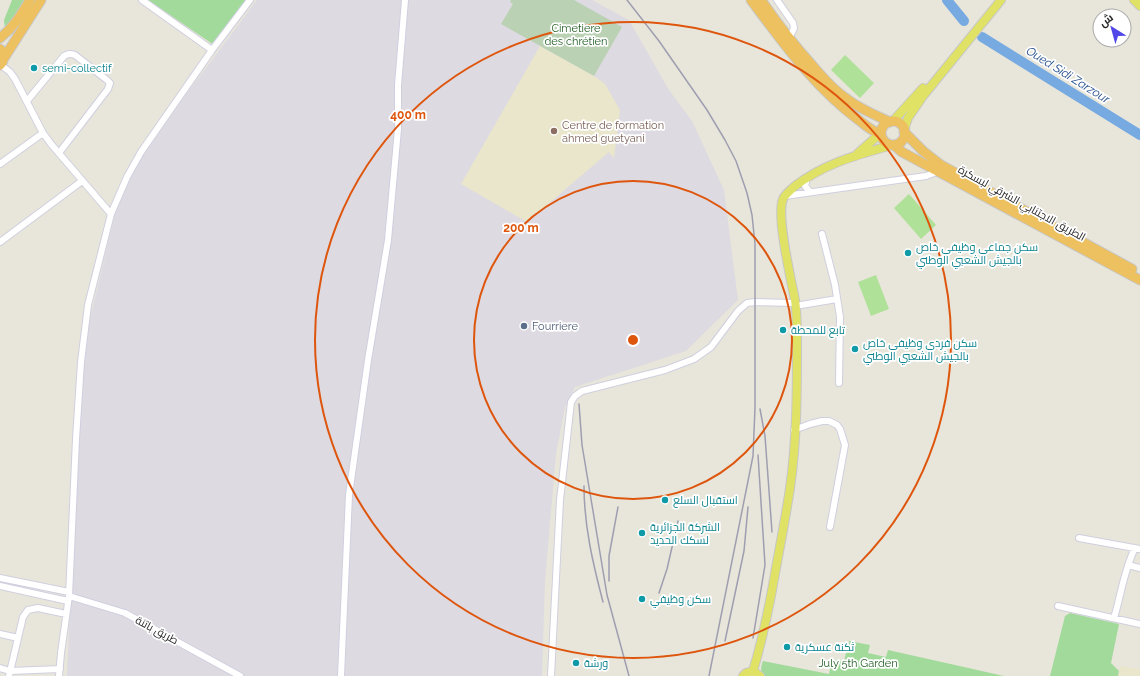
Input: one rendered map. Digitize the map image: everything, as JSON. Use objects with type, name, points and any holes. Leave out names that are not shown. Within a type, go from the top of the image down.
[{"type":"highway","points":[[0,38],[13,27],[22,15],[30,0]]},
{"type":"highway","points":[[2,63],[41,0]]},
{"type":"highway","points":[[751,0],[782,43],[810,76],[845,110],[872,131],[881,134],[886,143],[893,145],[903,139],[904,131],[900,124],[892,122],[854,104],[833,88],[789,39],[761,0]]},
{"type":"highway","points":[[0,49],[3,54],[2,63]]},
{"type":"highway","points":[[881,134],[884,125],[892,122]]},
{"type":"highway","name":"الطريق الاجتنابي الشرقي لبسكرة","points":[[904,131],[941,165],[1140,273]]},
{"type":"highway","name":"الطريق الاجتنابي الشرقي لبسكرة","points":[[893,145],[902,152],[1140,280]]},
{"type":"main road","points":[[892,122],[909,105],[994,0]]},
{"type":"main road","points":[[904,131],[908,118],[923,96],[1001,0]]},
{"type":"main road","points":[[1134,0],[1140,6]]},
{"type":"main road","points":[[856,156],[872,140],[881,134]]},
{"type":"main road","points":[[753,671],[768,610],[783,531],[790,487],[794,430],[797,341],[795,304],[782,231],[780,209],[785,196],[807,178],[822,169],[835,162],[893,145]]},
{"type":"main road","points":[[743,676],[746,673],[753,671]]},
{"type":"main road","points":[[753,671],[760,676]]},
{"type":"street","points":[[142,0],[212,50]]},
{"type":"street","points":[[59,676],[69,596],[75,447],[81,362],[88,305],[111,214],[124,183],[141,152],[212,50],[250,0]]},
{"type":"street","points":[[341,676],[349,495],[388,232],[398,129],[398,86],[405,0]]},
{"type":"street","points":[[777,0],[793,23],[794,28],[789,39]]},
{"type":"street","points":[[26,101],[64,56],[68,54],[75,55],[110,83],[108,90],[59,153]]},
{"type":"street","points":[[2,63],[15,79],[44,133],[82,181],[111,214]]},
{"type":"street","points":[[0,164],[44,133]]},
{"type":"street","points":[[785,196],[926,176],[939,171]]},
{"type":"street","points":[[807,178],[805,186],[810,192]]},
{"type":"street","points":[[0,242],[82,181]]},
{"type":"street","points":[[822,234],[837,299],[840,333],[839,383]]},
{"type":"street","points":[[551,676],[560,500],[571,402],[575,396],[582,391],[665,370],[694,359],[711,347],[738,311],[747,304],[756,302],[795,304],[837,299]]},
{"type":"street","points":[[794,430],[822,421],[829,421],[837,425],[840,429],[844,445],[830,527]]},
{"type":"street","points":[[1079,538],[1138,549],[1128,565],[1114,618]]},
{"type":"street","points":[[1128,565],[1140,568]]},
{"type":"street","name":"طريق باتنة","points":[[0,578],[69,596],[125,613],[240,676]]},
{"type":"street","name":"طريق باتنة","points":[[0,586],[69,596]]},
{"type":"street","points":[[1058,606],[1140,624]]},
{"type":"street","points":[[10,673],[23,617],[28,610],[38,608],[66,614]]},
{"type":"street","points":[[0,634],[18,638]]},
{"type":"street","points":[[0,668],[10,673],[60,669]]},
{"type":"shaded area","points":[[257,0],[592,0],[629,20],[669,90],[692,121],[724,190],[738,300],[686,351],[575,387],[565,407],[556,454],[545,582],[542,676],[67,676],[82,353],[119,197],[138,163],[187,93]]},
{"type":"shaded area","name":"Centre de formation ahmed guetyani","points":[[540,46],[594,76],[605,84],[620,110],[614,158],[609,152],[527,222],[461,184]]},
{"type":"shaded area","points":[[1120,666],[1140,669],[1140,676],[1118,676]]},
{"type":"green space","points":[[12,0],[27,0],[5,29],[4,20]]},
{"type":"green space","points":[[148,0],[246,0],[214,44]]},
{"type":"green space","name":"Cimetiere des chrétien","points":[[511,0],[574,0],[622,27],[594,76],[501,24],[513,4],[510,2]]},
{"type":"green space","points":[[845,55],[874,83],[860,98],[831,70]]},
{"type":"green space","points":[[909,194],[936,225],[921,239],[894,208]]},
{"type":"green space","points":[[876,275],[889,309],[871,316],[858,282]]},
{"type":"green space","points":[[1070,613],[1119,624],[1111,663],[1119,671],[1118,676],[1050,676],[1065,616]]},
{"type":"green space","name":"July 5th Garden","points":[[849,641],[870,645],[868,653],[886,657],[888,650],[1004,676],[763,676],[762,674],[761,668],[763,661],[829,674],[832,659],[844,661]]},
{"type":"waterway","name":"Oued Sidi Zarzour","points":[[947,0],[964,21]]},
{"type":"waterway","name":"Oued Sidi Zarzour","points":[[982,37],[1140,135]]},
{"type":"railway","points":[[627,0],[659,41],[707,110],[725,140],[736,161],[747,193],[752,215],[755,244],[755,408],[753,456],[709,676]]},
{"type":"railway","points":[[579,404],[582,445],[607,595],[629,676]]},
{"type":"railway","points":[[760,409],[765,436],[772,532]]},
{"type":"railway","points":[[753,638],[765,565],[758,455]]},
{"type":"railway","points":[[584,486],[587,530],[603,602]]},
{"type":"railway","points":[[609,581],[609,556],[618,507]]},
{"type":"railway","points":[[725,641],[744,551],[748,507]]},
{"type":"railway","points":[[659,593],[667,569],[678,521]]},
{"type":"place","name":"semi-collectif","points":[[34,68]]},
{"type":"place","name":"Centre de formation ahmed guetyani","points":[[554,131]]},
{"type":"place","name":"سكن جماعي وظيفي خاص بالجيش الشعبي الوطني","points":[[908,253]]},
{"type":"place","name":"Fourriere","points":[[524,326]]},
{"type":"place","name":"تابع للمحطة","points":[[783,330]]},
{"type":"place","name":"سكن فردي وظيفي خاص بالجيش الشعبي الوطني","points":[[855,349]]},
{"type":"place","name":"استقبال السلع","points":[[665,500]]},
{"type":"place","name":"الشركة الجزائرية لسكك الحديد","points":[[642,533]]},
{"type":"place","name":"سكن وظيفي","points":[[642,599]]},
{"type":"place","name":"ثكنة عسكرية","points":[[787,647]]},
{"type":"place","name":"ورشة","points":[[576,663]]}]
